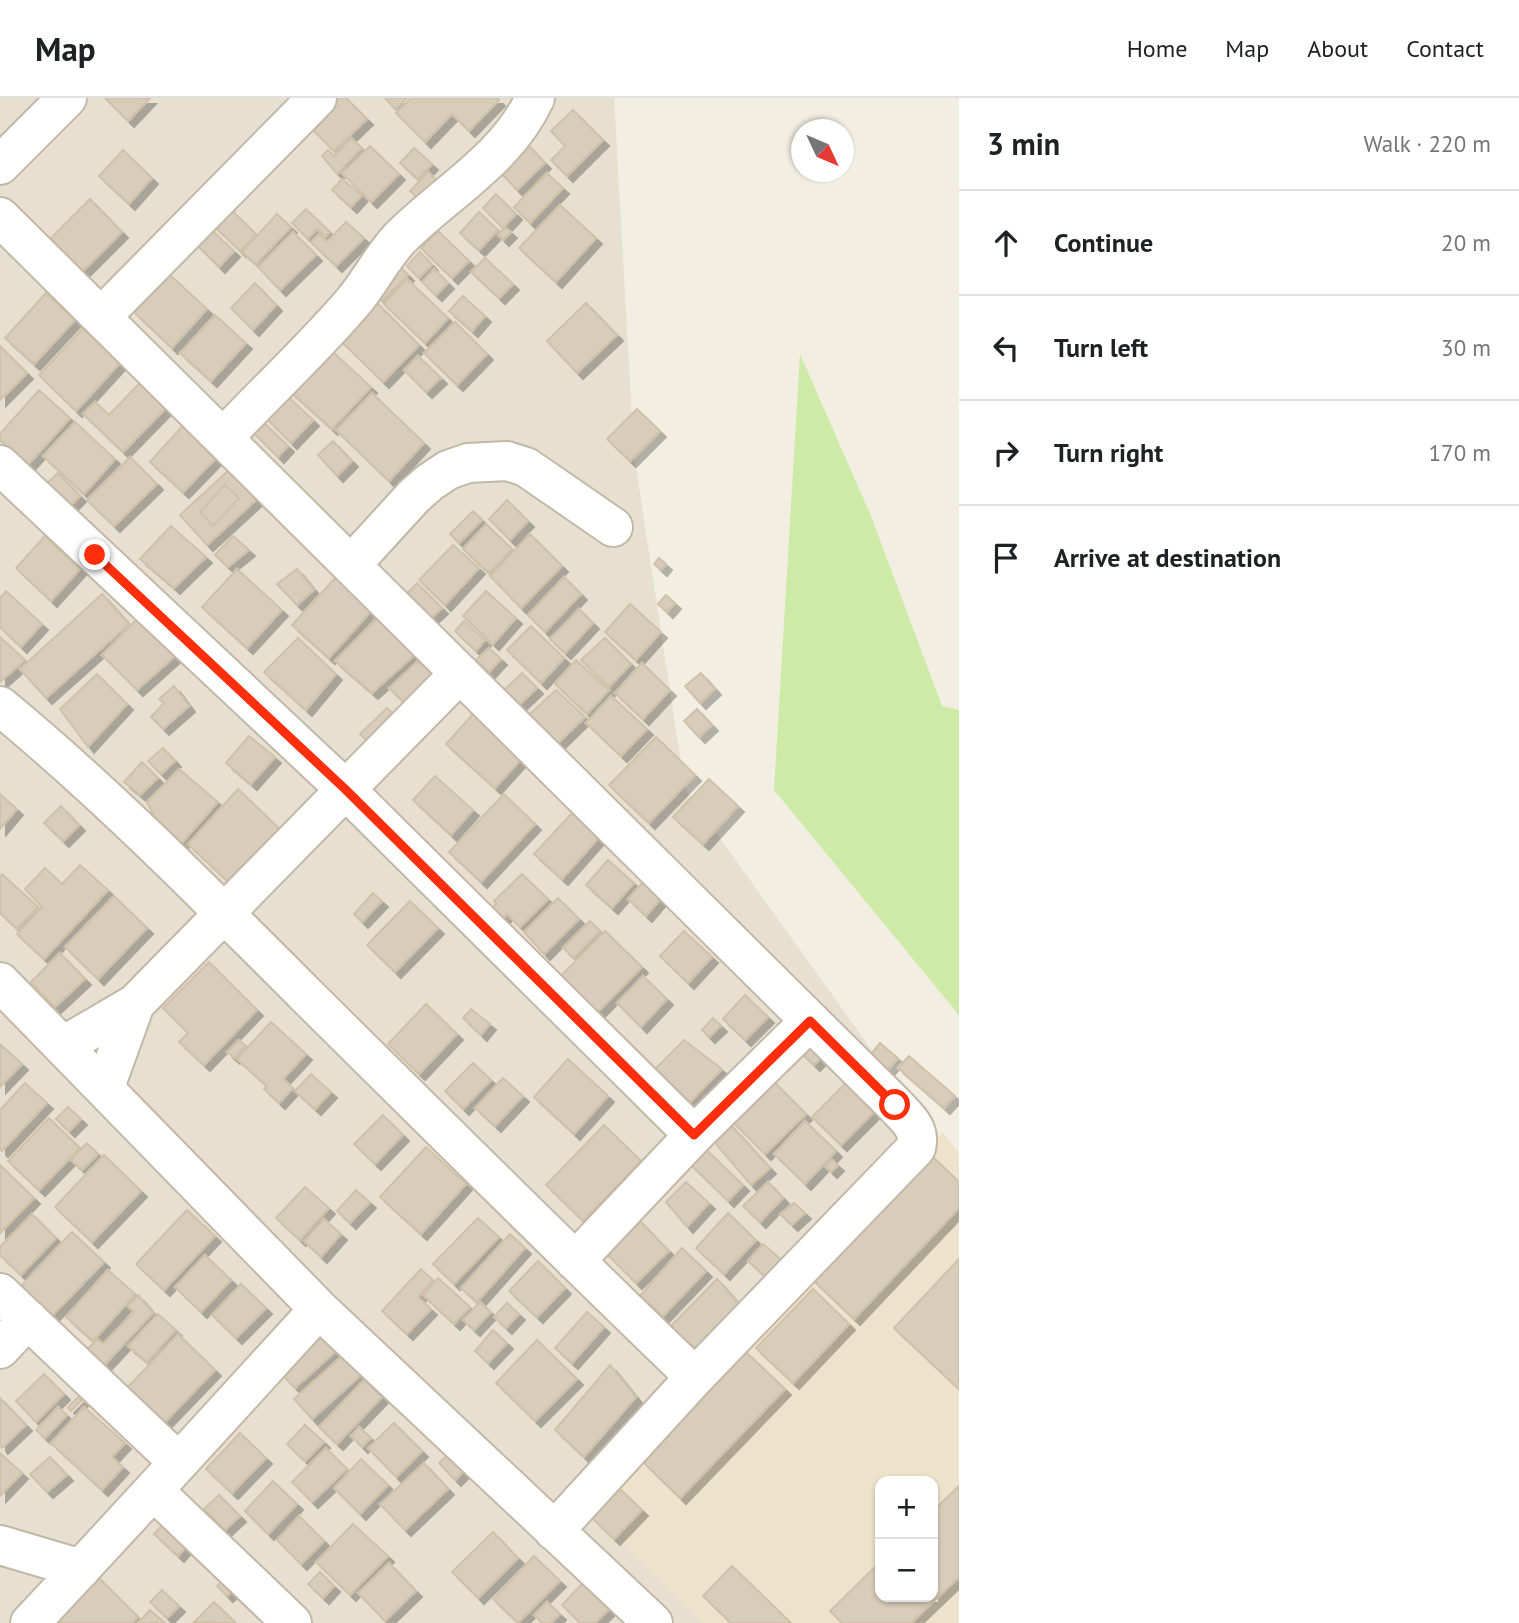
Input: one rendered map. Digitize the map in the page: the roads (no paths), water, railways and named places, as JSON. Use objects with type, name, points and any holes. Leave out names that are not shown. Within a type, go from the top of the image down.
[{"type":"street","points":[[0,165],[68,98]]},
{"type":"street","points":[[101,317],[317,98]]},
{"type":"street","points":[[224,437],[353,302],[398,241],[498,153],[528,114],[535,98]]},
{"type":"street","points":[[0,217],[913,1124],[918,1139],[916,1148],[695,1377],[554,1531]]},
{"type":"street","points":[[351,565],[430,482],[448,470],[468,463],[507,461],[526,467],[614,527]]},
{"type":"street","points":[[0,464],[345,789],[694,1135]]},
{"type":"street","points":[[63,1046],[135,1004],[460,673]]},
{"type":"street","points":[[0,706],[74,771],[225,914],[695,1377]]},
{"type":"street","points":[[0,982],[320,1309],[653,1623]]},
{"type":"street","points":[[105,1087],[135,1004]]},
{"type":"street","points":[[575,1261],[694,1135],[810,1021]]},
{"type":"street","points":[[0,1293],[178,1462]]},
{"type":"street","points":[[30,1623],[320,1309]]},
{"type":"street","points":[[0,1349],[28,1319]]},
{"type":"street","points":[[154,1491],[292,1623]]},
{"type":"street","points":[[0,1545],[81,1569]]},
{"type":"street","points":[[0,1611],[13,1623]]}]
